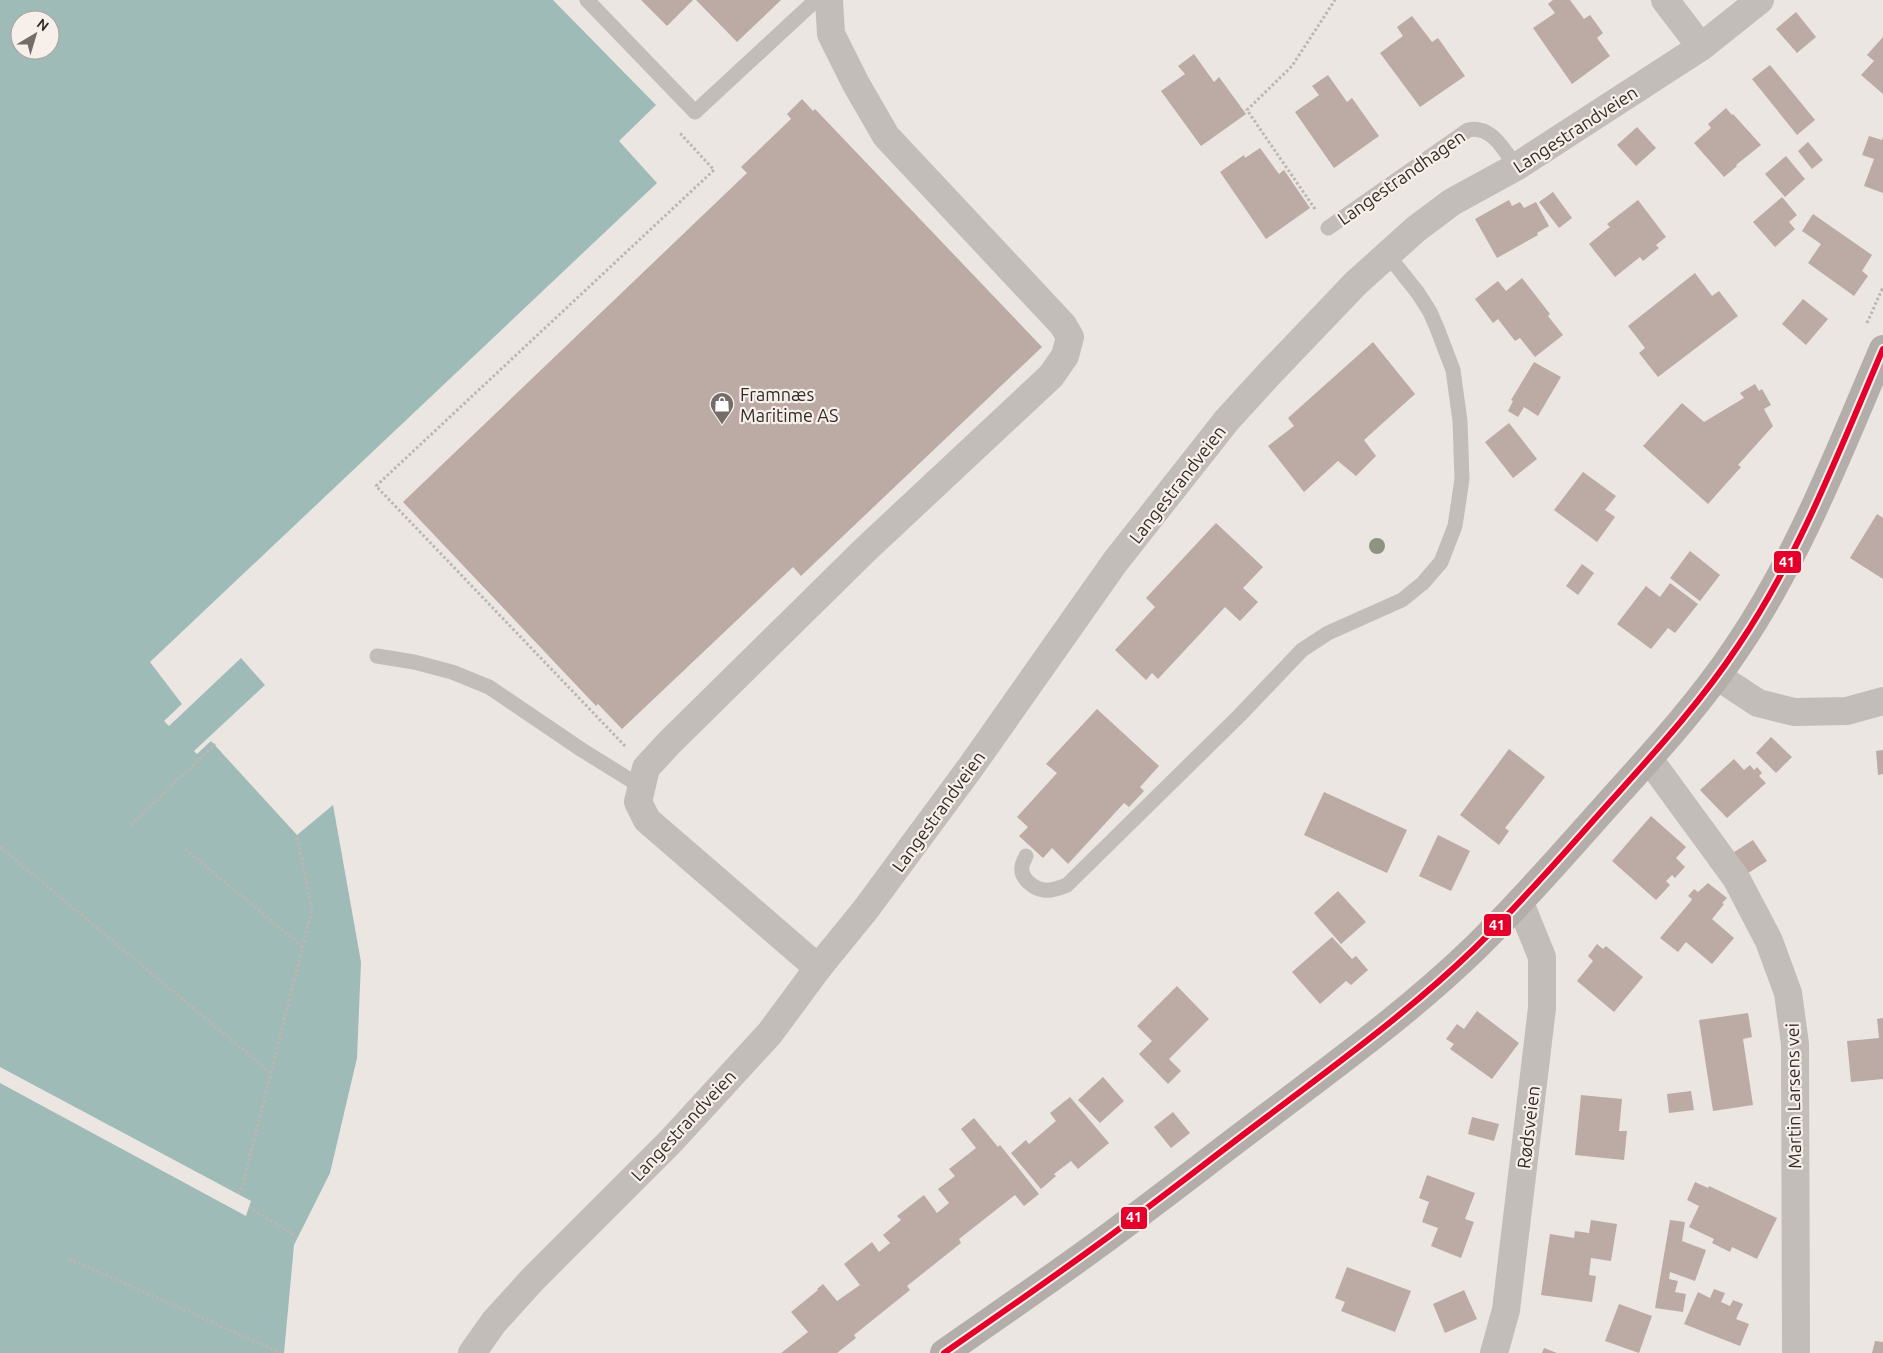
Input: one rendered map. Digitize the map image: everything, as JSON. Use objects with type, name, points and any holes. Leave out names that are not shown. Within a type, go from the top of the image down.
[{"type":"main road","points":[[944,1353],[1101,1242],[1356,1050],[1416,1001],[1520,903],[1649,759],[1717,676],[1757,618],[1827,480],[1883,349]]},
{"type":"street","points":[[818,968],[647,820],[638,802],[643,777],[676,736],[859,556],[1051,376],[1066,356],[1070,337],[1063,325],[886,136],[856,84],[831,34],[829,0]]},
{"type":"street","points":[[1665,0],[1701,47]]},
{"type":"street","name":"Langestrandveien","points":[[472,1353],[494,1322],[532,1280],[670,1142],[770,1033],[818,968],[872,901],[970,768],[1115,562],[1227,420],[1263,380],[1356,283],[1416,229],[1452,202],[1516,167],[1701,47],[1760,0]]},
{"type":"street","points":[[1717,676],[1758,703],[1794,712],[1847,711],[1883,702]]},
{"type":"street","name":"Martin Larsens vei","points":[[1649,759],[1736,878],[1769,940],[1788,993],[1795,1044],[1796,1353]]},
{"type":"street","name":"Rødsveien","points":[[1494,1353],[1506,1310],[1542,1008],[1542,957],[1520,903]]},
{"type":"lane","points":[[587,0],[695,112],[816,0]]},
{"type":"lane","name":"Langestrandhagen","points":[[1328,228],[1468,130],[1476,128],[1492,136],[1516,167]]},
{"type":"lane","points":[[1026,856],[1022,872],[1026,879],[1036,888],[1049,890],[1067,885],[1302,650],[1328,633],[1402,600],[1423,584],[1440,562],[1456,526],[1462,479],[1460,421],[1453,370],[1438,328],[1430,312],[1418,293],[1387,254]]},
{"type":"lane","points":[[376,656],[414,662],[452,672],[489,687],[582,750],[643,777]]},
{"type":"path","points":[[1328,228],[1247,110],[1292,66],[1335,0]]},
{"type":"path","points":[[643,777],[376,486],[714,170],[676,129],[695,112]]},
{"type":"path","points":[[1864,330],[1883,287]]},
{"type":"path","points":[[131,825],[215,744]]},
{"type":"path","points":[[238,1194],[243,1184],[312,910],[297,835]]},
{"type":"path","points":[[0,848],[271,1074]]},
{"type":"path","points":[[185,849],[303,947]]},
{"type":"path","points":[[249,1207],[298,1237]]},
{"type":"path","points":[[68,1258],[282,1353]]},
{"type":"water","points":[[0,0],[553,0],[656,105],[619,141],[657,183],[150,662],[182,704],[164,721],[169,726],[241,658],[265,685],[194,751],[197,754],[211,741],[297,835],[333,805],[361,962],[357,1058],[330,1173],[294,1245],[284,1353],[0,1353]]},
{"type":"pier","points":[[0,1067],[251,1201],[246,1216],[0,1083]]},
{"type":"building","points":[[641,0],[693,0],[667,26]]},
{"type":"building","points":[[696,0],[781,0],[737,42]]},
{"type":"building","points":[[1553,0],[1570,0],[1584,19],[1590,15],[1603,33],[1597,38],[1610,56],[1572,84],[1533,28],[1555,13],[1548,4]]},
{"type":"building","points":[[1796,12],[1816,37],[1797,53],[1776,29]]},
{"type":"building","points":[[1412,16],[1432,42],[1438,38],[1465,76],[1420,107],[1380,53],[1403,36],[1397,27]]},
{"type":"building","points":[[1883,37],[1883,94],[1861,75],[1874,61],[1867,55]]},
{"type":"building","points":[[1194,54],[1214,82],[1219,77],[1246,114],[1201,146],[1161,91],[1185,74],[1178,66]]},
{"type":"building","points":[[1770,65],[1815,120],[1797,135],[1752,79]]},
{"type":"building","points":[[1328,75],[1347,102],[1352,98],[1379,136],[1334,168],[1295,112],[1319,95],[1312,86]]},
{"type":"building","name":"Framnæs Maritime AS","points":[[802,99],[813,111],[815,109],[1042,347],[801,576],[793,567],[622,729],[598,704],[596,706],[403,502],[747,173],[741,167],[791,119],[787,114]]},
{"type":"building","points":[[1726,108],[1761,145],[1724,177],[1694,143],[1711,128],[1708,124]]},
{"type":"building","points":[[1637,127],[1656,148],[1636,166],[1617,145]]},
{"type":"building","points":[[1869,136],[1882,140],[1883,137],[1883,193],[1864,186],[1874,159],[1862,155]]},
{"type":"building","points":[[1808,142],[1823,160],[1812,169],[1798,151]]},
{"type":"building","points":[[1260,148],[1279,174],[1284,170],[1310,208],[1266,239],[1220,172],[1244,155],[1245,158]]},
{"type":"building","points":[[1786,156],[1805,179],[1785,197],[1765,174]]},
{"type":"building","points":[[1553,192],[1572,218],[1559,228],[1539,202]]},
{"type":"building","points":[[1782,197],[1797,215],[1789,222],[1795,229],[1775,247],[1753,222]]},
{"type":"building","points":[[1509,200],[1512,206],[1520,202],[1524,208],[1536,202],[1549,226],[1537,233],[1538,235],[1497,258],[1475,219]]},
{"type":"building","points":[[1638,200],[1666,237],[1656,245],[1659,248],[1643,261],[1640,257],[1615,277],[1589,244],[1610,227],[1607,224]]},
{"type":"building","points":[[1813,214],[1872,255],[1862,271],[1868,276],[1854,296],[1808,263],[1821,244],[1802,231]]},
{"type":"building","points":[[1695,273],[1712,296],[1719,291],[1738,316],[1658,377],[1639,353],[1645,348],[1628,326]]},
{"type":"building","points":[[1522,278],[1550,314],[1548,316],[1563,335],[1535,357],[1520,338],[1515,341],[1498,319],[1493,323],[1475,299],[1498,281],[1506,291]]},
{"type":"building","points":[[1803,299],[1828,319],[1806,345],[1782,324]]},
{"type":"building","points":[[1373,342],[1415,394],[1364,440],[1376,456],[1356,476],[1338,461],[1304,492],[1268,446],[1294,426],[1288,418]]},
{"type":"building","points":[[1534,362],[1561,377],[1538,416],[1524,407],[1518,417],[1508,411],[1513,401],[1511,400]]},
{"type":"building","points":[[1755,384],[1759,391],[1762,389],[1771,405],[1764,409],[1773,426],[1738,465],[1741,467],[1708,504],[1643,446],[1682,403],[1704,422],[1744,398],[1740,393]]},
{"type":"building","points":[[1509,423],[1537,459],[1513,478],[1485,442]]},
{"type":"building","points":[[1583,472],[1616,496],[1605,510],[1615,517],[1597,542],[1554,510]]},
{"type":"building","points":[[1877,514],[1883,518],[1883,579],[1850,558]]},
{"type":"building","points":[[1216,523],[1263,567],[1243,588],[1258,602],[1240,621],[1225,607],[1158,679],[1152,673],[1146,680],[1115,650],[1155,607],[1146,598]]},
{"type":"building","points":[[1690,551],[1720,575],[1700,601],[1670,578]]},
{"type":"building","points":[[1582,564],[1594,573],[1578,595],[1566,586]]},
{"type":"building","points":[[1670,583],[1698,604],[1675,633],[1668,628],[1651,649],[1617,624],[1646,586],[1660,597]]},
{"type":"building","points":[[1097,709],[1159,766],[1140,787],[1144,791],[1129,807],[1124,803],[1068,864],[1052,848],[1043,858],[1019,836],[1028,827],[1017,817],[1057,773],[1046,764]]},
{"type":"building","points":[[1771,737],[1792,757],[1776,773],[1756,753]]},
{"type":"building","points":[[1509,749],[1545,777],[1505,828],[1509,831],[1499,845],[1460,815]]},
{"type":"building","points":[[1883,750],[1883,774],[1878,775],[1876,751]]},
{"type":"building","points":[[1734,759],[1744,770],[1750,765],[1754,770],[1757,767],[1762,773],[1759,776],[1766,783],[1727,818],[1700,790]]},
{"type":"building","points":[[1324,792],[1407,830],[1387,873],[1304,835]]},
{"type":"building","points":[[1651,816],[1686,847],[1676,858],[1685,867],[1675,878],[1672,875],[1666,881],[1670,885],[1656,900],[1612,861]]},
{"type":"building","points":[[1438,835],[1470,851],[1451,891],[1419,876]]},
{"type":"building","points":[[1753,840],[1767,861],[1745,875],[1731,854]]},
{"type":"building","points":[[1708,883],[1727,898],[1712,919],[1734,938],[1712,964],[1686,942],[1678,952],[1660,938],[1691,901],[1692,899],[1688,896],[1694,889],[1698,892]]},
{"type":"building","points":[[1338,891],[1366,922],[1341,944],[1314,913]]},
{"type":"building","points":[[1332,937],[1352,959],[1356,956],[1368,970],[1351,985],[1346,981],[1320,1004],[1292,972]]},
{"type":"building","points":[[1597,944],[1603,949],[1606,946],[1643,977],[1614,1012],[1577,981],[1593,961],[1588,956]]},
{"type":"building","points":[[1177,986],[1209,1019],[1169,1059],[1181,1071],[1168,1084],[1139,1054],[1152,1041],[1137,1026]]},
{"type":"building","points":[[1477,1011],[1519,1043],[1492,1079],[1450,1049],[1454,1044],[1446,1039],[1457,1024],[1464,1029]]},
{"type":"building","points":[[1748,1013],[1752,1037],[1743,1039],[1753,1105],[1713,1111],[1699,1020]]},
{"type":"building","points":[[1883,1018],[1883,1079],[1851,1082],[1847,1041],[1879,1038],[1877,1019]]},
{"type":"building","points":[[1103,1077],[1124,1101],[1100,1123],[1078,1100]]},
{"type":"building","points":[[1691,1091],[1694,1110],[1669,1113],[1667,1094]]},
{"type":"building","points":[[1581,1095],[1622,1099],[1619,1131],[1627,1131],[1624,1160],[1575,1155]]},
{"type":"building","points":[[1070,1097],[1109,1143],[1078,1169],[1071,1161],[1054,1174],[1056,1176],[1041,1189],[1011,1153],[1026,1140],[1029,1144],[1056,1121],[1050,1113]]},
{"type":"building","points":[[1173,1112],[1190,1133],[1171,1148],[1154,1127]]},
{"type":"building","points":[[1472,1117],[1499,1124],[1494,1141],[1468,1134]]},
{"type":"building","points":[[974,1118],[998,1147],[1000,1145],[1039,1194],[1024,1206],[1015,1195],[959,1239],[961,1243],[907,1286],[910,1290],[854,1335],[856,1338],[837,1353],[781,1353],[808,1332],[791,1312],[823,1284],[837,1301],[860,1285],[844,1264],[872,1242],[879,1252],[890,1243],[883,1235],[901,1220],[897,1216],[924,1195],[937,1213],[949,1203],[938,1189],[955,1176],[949,1169],[976,1148],[961,1129]]},
{"type":"building","points":[[1427,1175],[1475,1193],[1465,1219],[1474,1222],[1461,1258],[1431,1246],[1438,1228],[1422,1222],[1429,1202],[1419,1198]]},
{"type":"building","points":[[1695,1182],[1708,1188],[1709,1186],[1777,1218],[1757,1259],[1732,1247],[1730,1252],[1712,1243],[1714,1239],[1689,1227],[1699,1206],[1687,1200]]},
{"type":"building","points":[[1591,1220],[1617,1224],[1611,1261],[1591,1258],[1589,1275],[1596,1276],[1592,1302],[1541,1295],[1550,1234],[1574,1238],[1575,1231],[1589,1233]]},
{"type":"building","points":[[1670,1220],[1685,1222],[1682,1241],[1706,1250],[1695,1281],[1670,1272],[1669,1279],[1678,1281],[1675,1292],[1686,1294],[1683,1312],[1655,1308]]},
{"type":"building","points":[[1347,1267],[1411,1291],[1395,1332],[1341,1311],[1345,1302],[1335,1298]]},
{"type":"building","points":[[1714,1289],[1725,1293],[1721,1302],[1730,1306],[1733,1300],[1743,1304],[1736,1319],[1749,1324],[1740,1346],[1684,1324],[1698,1292],[1710,1298]]},
{"type":"building","points":[[1464,1290],[1477,1319],[1445,1333],[1433,1304]]},
{"type":"building","points":[[1619,1304],[1652,1316],[1639,1353],[1605,1341]]},
{"type":"building","points":[[1875,1341],[1883,1342],[1883,1353],[1872,1353]]},
{"type":"building","points":[[1544,1348],[1557,1353],[1542,1353]]},
{"type":"transit line","name":"41","points":[[944,1353],[1121,1227],[1374,1035],[1451,971],[1526,895],[1676,727],[1709,687],[1738,646],[1760,612],[1799,539],[1883,349]]},
{"type":"place","name":"Framnæs Maritime AS","points":[[722,425]]}]
